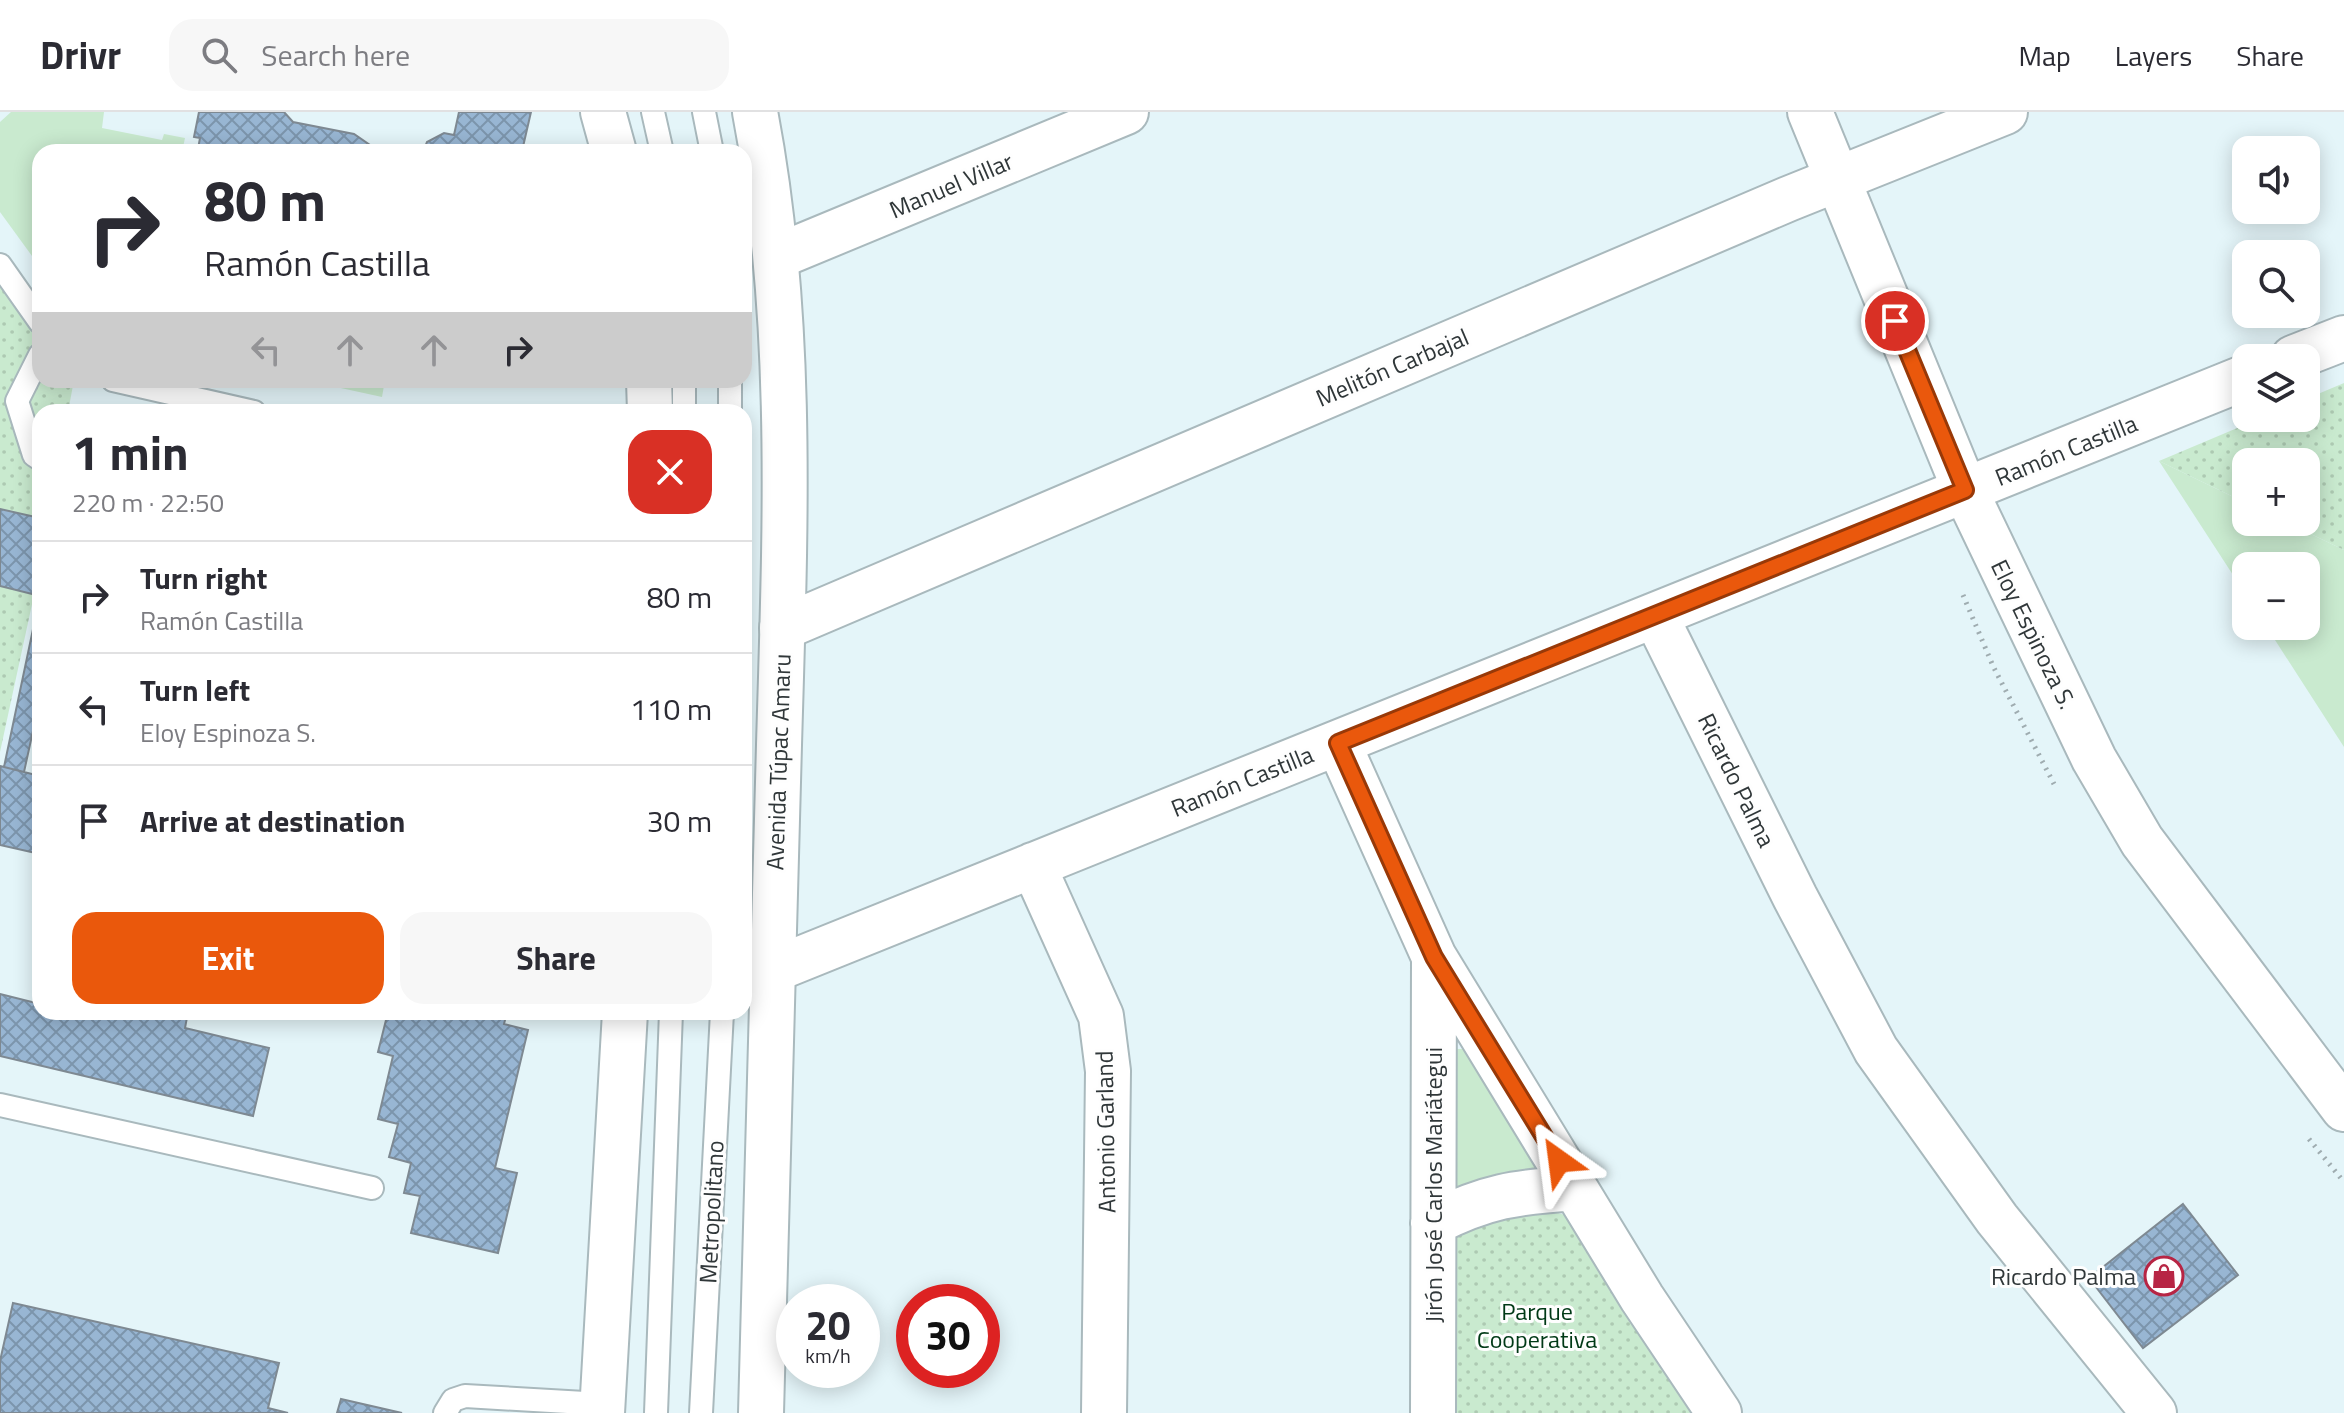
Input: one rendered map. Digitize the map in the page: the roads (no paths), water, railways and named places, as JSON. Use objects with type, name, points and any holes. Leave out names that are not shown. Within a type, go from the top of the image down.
[{"type":"street","points":[[603,112],[612,144]]},
{"type":"street","name":"Avenida Túpac Amaru","points":[[755,112],[767,178],[776,257],[784,491],[761,1413]]},
{"type":"street","name":"Manuel Villar","points":[[776,257],[1126,112]]},
{"type":"street","name":"Eloy Espinoza S.","points":[[1810,112],[1965,490],[2094,759],[2142,841],[2344,1109]]},
{"type":"street","name":"Melitón Carbajal","points":[[782,628],[1837,179],[2005,112]]},
{"type":"street","points":[[2320,347],[2344,338]]},
{"type":"street","name":"Ramón Castilla","points":[[773,970],[2232,383]]},
{"type":"street","name":"Ricardo Palma","points":[[1655,615],[1795,897],[1876,1050],[1997,1219],[2154,1413]]},
{"type":"street","points":[[1338,743],[1434,957],[1642,1298],[1719,1413]]},
{"type":"street","name":"Antonio Garland","points":[[1033,865],[1101,1016],[1108,1071],[1104,1413]]},
{"type":"street","name":"Jirón José Carlos Mariátegui","points":[[1433,1413],[1434,957]]},
{"type":"street","points":[[602,1409],[625,1020]]},
{"type":"street","points":[[1433,1223],[1469,1205],[1519,1192],[1575,1188]]},
{"type":"lane","points":[[653,112],[660,144]]},
{"type":"lane","points":[[704,112],[710,144]]},
{"type":"lane","points":[[0,265],[32,311]]},
{"type":"lane","points":[[32,371],[17,401],[32,449]]},
{"type":"lane","points":[[148,388],[219,404]]},
{"type":"lane","name":"Metropolitano","points":[[656,1413],[671,1020]]},
{"type":"lane","name":"Metropolitano","points":[[701,1413],[722,1020]]},
{"type":"lane","points":[[0,1105],[372,1188]]},
{"type":"lane","points":[[445,1413],[453,1400],[465,1396],[602,1409]]},
{"type":"place","name":"Ricardo Palma","points":[[2164,1276]]},
{"type":"park label","name":"Parque Cooperativa","points":[[1537,1325]]}]
